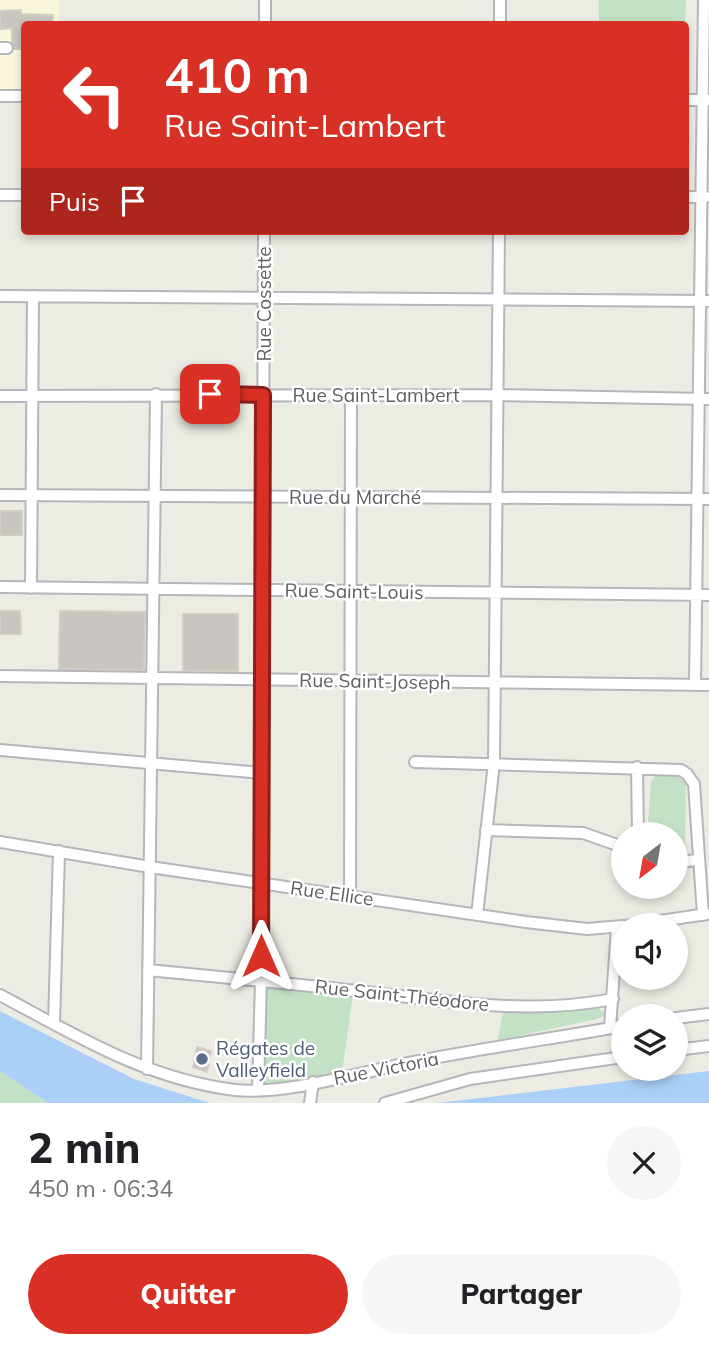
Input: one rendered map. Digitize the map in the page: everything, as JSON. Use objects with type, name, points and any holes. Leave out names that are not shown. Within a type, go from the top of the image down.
[{"type":"street","points":[[265,0],[265,21]]},
{"type":"street","points":[[500,0],[500,21]]},
{"type":"street","points":[[695,685],[696,595],[703,499],[706,100],[704,0]]},
{"type":"street","points":[[0,96],[21,96]]},
{"type":"street","points":[[0,195],[21,195]]},
{"type":"street","name":"Rue Cossette","points":[[258,1090],[261,980],[264,235]]},
{"type":"street","points":[[477,915],[494,763],[499,235]]},
{"type":"street","points":[[0,296],[705,301]]},
{"type":"street","points":[[30,588],[33,296]]},
{"type":"street","points":[[147,1069],[156,394]]},
{"type":"street","points":[[350,896],[351,395]]},
{"type":"street","name":"Rue Saint-Lambert","points":[[0,396],[498,395],[704,399]]},
{"type":"street","name":"Rue du Marché","points":[[0,495],[703,499]]},
{"type":"street","name":"Rue Saint-Louis","points":[[0,587],[709,595]]},
{"type":"street","name":"Rue Saint-Joseph","points":[[0,676],[709,685]]},
{"type":"street","points":[[0,750],[262,772]]},
{"type":"street","points":[[415,762],[681,770],[693,781],[698,860],[706,914]]},
{"type":"street","points":[[637,767],[638,822]]},
{"type":"street","points":[[486,830],[583,833],[611,843]]},
{"type":"street","name":"Rue Ellice","points":[[0,842],[477,915],[587,929],[611,927]]},
{"type":"street","points":[[54,1024],[58,850]]},
{"type":"street","points":[[688,861],[698,860]]},
{"type":"street","name":"Rue Ellice","points":[[688,917],[706,914]]},
{"type":"street","name":"Rue Saint-Théodore","points":[[149,970],[453,1002],[522,1006],[582,1005],[613,999]]},
{"type":"street","points":[[610,1028],[614,990]]},
{"type":"street","name":"Rue Victoria","points":[[0,995],[119,1059],[218,1087],[258,1090],[610,1028]]},
{"type":"street","points":[[688,1017],[709,1014]]},
{"type":"street","points":[[688,1049],[709,1046]]},
{"type":"street","points":[[384,1103],[470,1079],[611,1059]]},
{"type":"street","points":[[310,1103],[313,1082]]},
{"type":"shaded area","points":[[0,0],[59,0],[59,21],[21,21],[21,91],[0,91]]},
{"type":"green space","points":[[599,0],[686,0],[685,21],[599,21]]},
{"type":"green space","points":[[655,776],[677,776],[686,782],[685,822],[648,822],[651,782]]},
{"type":"green space","points":[[265,985],[353,994],[342,1073],[285,1083],[261,1084]]},
{"type":"green space","points":[[598,1008],[604,1012],[604,1016],[597,1019],[498,1040],[503,1010],[551,1013]]},
{"type":"green space","points":[[0,1071],[48,1103],[0,1103]]},
{"type":"water","points":[[0,1011],[134,1079],[210,1103],[48,1103],[0,1071]]},
{"type":"water","points":[[709,1071],[709,1103],[437,1103],[624,1081],[688,1081],[688,1073]]},
{"type":"building","points":[[21,10],[21,14],[53,15],[52,21],[21,21],[21,49],[15,49],[12,28],[0,29],[0,11]]},
{"type":"building","points":[[0,511],[22,511],[22,535],[0,535]]},
{"type":"building","points":[[0,611],[20,611],[21,634],[0,634]]},
{"type":"building","points":[[60,611],[145,612],[144,670],[59,669]]},
{"type":"building","points":[[183,614],[238,614],[238,671],[183,670]]},
{"type":"building","name":"Régates de Valleyfield","points":[[197,1047],[211,1051],[207,1072],[193,1067]]},
{"type":"place","name":"Régates de Valleyfield","points":[[202,1059]]},
{"type":"route","points":[[210,394],[263,395],[261,956]]}]
